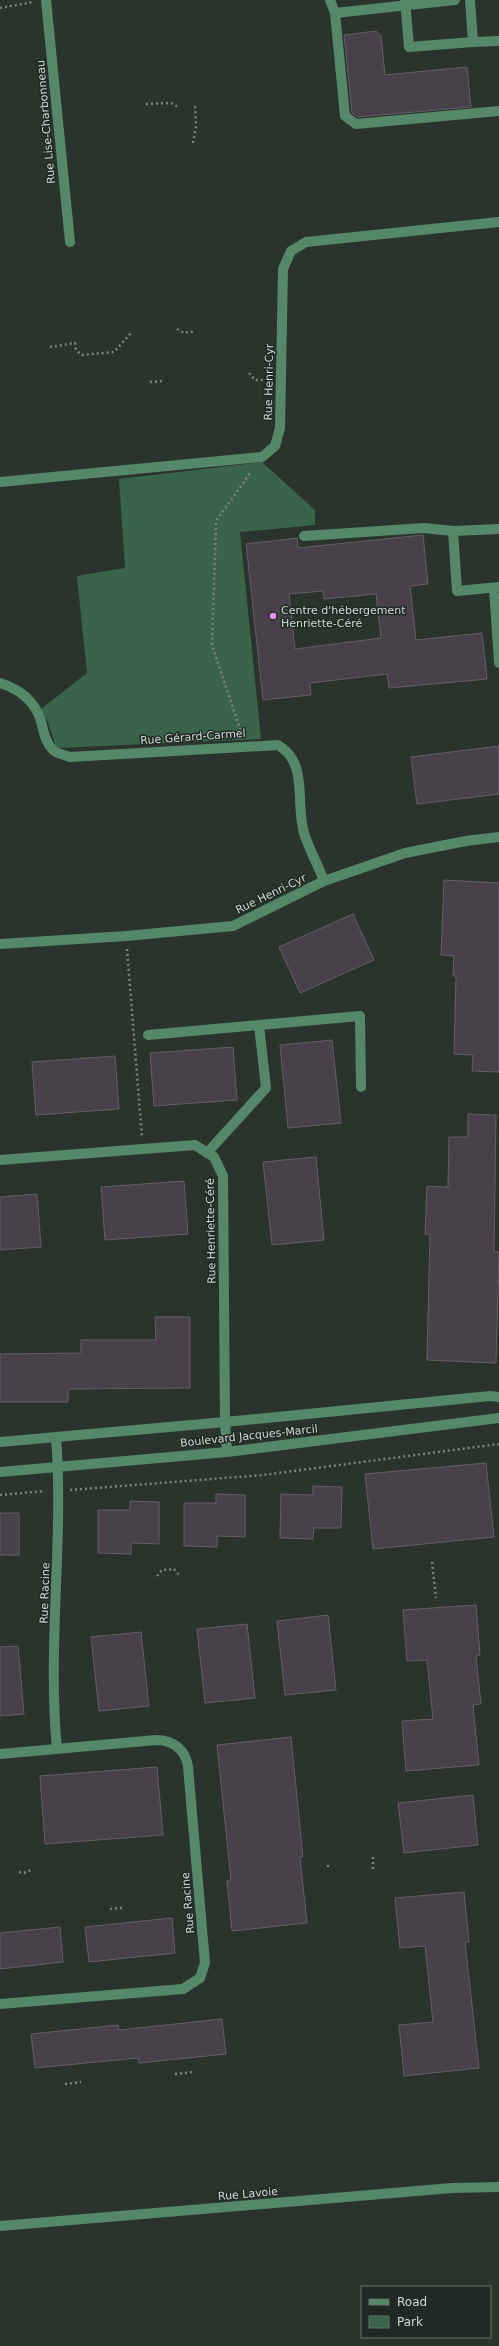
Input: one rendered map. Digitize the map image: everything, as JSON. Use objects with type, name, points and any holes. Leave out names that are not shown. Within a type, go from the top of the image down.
[{"type":"street","name":"Rue Lise-Charbonneau","points":[[46,0],[70,242]]},
{"type":"street","points":[[330,0],[334,13],[345,116],[356,124],[499,111]]},
{"type":"street","points":[[334,13],[405,2],[455,0]]},
{"type":"street","points":[[470,0],[473,42]]},
{"type":"street","points":[[405,2],[409,47],[499,40]]},
{"type":"street","name":"Rue Henri-Cyr","points":[[262,457],[275,446],[280,428],[283,269],[291,251],[306,242],[499,222]]},
{"type":"street","points":[[0,482],[262,457]]},
{"type":"street","points":[[304,536],[424,528],[453,531],[499,529]]},
{"type":"street","points":[[453,531],[457,591],[496,588],[499,663]]},
{"type":"street","name":"Rue Gérard-Carmel","points":[[0,682],[15,688],[28,698],[40,718],[46,740],[54,751],[70,757],[278,745],[289,751],[296,765],[303,832],[324,881]]},
{"type":"street","name":"Rue Henri-Cyr","points":[[0,944],[126,936],[233,926],[324,881],[405,853],[466,841],[499,837]]},
{"type":"street","points":[[148,1035],[360,1016],[361,1087]]},
{"type":"street","points":[[207,1153],[266,1088],[259,1025]]},
{"type":"street","name":"Rue Henriette-Céré","points":[[0,1160],[195,1145],[214,1157],[223,1176],[225,1422],[227,1452]]},
{"type":"street","name":"Boulevard Jacques-Marcil","points":[[0,1442],[490,1396],[499,1397]]},
{"type":"street","name":"Boulevard Jacques-Marcil","points":[[0,1472],[227,1452],[499,1418]]},
{"type":"street","name":"Rue Racine","points":[[56,1437],[59,1491],[54,1703],[57,1749]]},
{"type":"street","name":"Rue Racine","points":[[0,1754],[162,1740],[176,1745],[183,1753],[188,1767],[205,1958],[204,1969],[196,1982],[183,1989],[0,2004]]},
{"type":"street","name":"Rue Lavoie","points":[[0,2226],[452,2188],[499,2187]]},
{"type":"path","points":[[0,8],[23,4]]},
{"type":"path","points":[[146,104],[171,103],[178,107]]},
{"type":"path","points":[[193,143],[196,126],[195,106]]},
{"type":"path","points":[[177,329],[184,333],[195,331]]},
{"type":"path","points":[[50,347],[75,343],[76,350],[82,355],[114,352],[131,333]]},
{"type":"path","points":[[249,373],[255,380],[281,379]]},
{"type":"path","points":[[150,382],[163,381]]},
{"type":"path","points":[[246,746],[212,645],[216,521],[262,457]]},
{"type":"path","points":[[126,936],[143,1150]]},
{"type":"path","points":[[0,1495],[263,1475],[499,1444]]},
{"type":"path","points":[[432,1562],[436,1598]]},
{"type":"path","points":[[157,1576],[162,1570],[174,1569],[179,1574]]},
{"type":"path","points":[[373,1856],[373,1869]]},
{"type":"path","points":[[328,1862],[328,1867]]},
{"type":"path","points":[[19,1872],[24,1873],[30,1870]]},
{"type":"path","points":[[110,1909],[123,1908]]},
{"type":"path","points":[[175,2074],[193,2072]]},
{"type":"path","points":[[65,2084],[81,2082]]},
{"type":"green space","points":[[262,462],[315,510],[315,525],[240,532],[261,739],[56,748],[48,722],[41,709],[87,673],[77,576],[125,568],[119,479]]},
{"type":"building","points":[[376,31],[381,36],[385,75],[467,67],[471,107],[358,117],[352,113],[344,35]]},
{"type":"building","name":"Centre d'hébergement Henriette-Céré","points":[[423,535],[428,584],[410,586],[416,640],[482,633],[487,679],[389,688],[387,674],[310,683],[311,695],[263,700],[246,544],[297,538],[298,548]],"holes":[[[323,591],[324,599],[376,594],[381,638],[295,649],[289,594]]]},
{"type":"building","points":[[499,746],[499,794],[417,804],[411,757]]},
{"type":"building","points":[[444,880],[499,883],[499,1072],[472,1071],[473,1055],[454,1054],[456,976],[453,976],[454,956],[441,955]]},
{"type":"building","points":[[353,914],[374,960],[300,993],[279,947]]},
{"type":"building","points":[[332,1040],[341,1123],[288,1128],[280,1045]]},
{"type":"building","points":[[233,1047],[237,1100],[154,1106],[150,1053]]},
{"type":"building","points":[[115,1056],[119,1109],[36,1115],[32,1062]]},
{"type":"building","points":[[468,1114],[496,1115],[494,1252],[499,1252],[496,1363],[427,1360],[430,1234],[425,1234],[427,1186],[448,1187],[449,1137],[468,1137]]},
{"type":"building","points":[[316,1157],[324,1240],[272,1245],[263,1162]]},
{"type":"building","points":[[184,1181],[188,1234],[105,1240],[101,1187]]},
{"type":"building","points":[[37,1194],[41,1247],[0,1250],[0,1197]]},
{"type":"building","points":[[155,1317],[190,1317],[190,1388],[68,1389],[68,1402],[0,1402],[0,1354],[81,1353],[81,1340],[156,1340]]},
{"type":"building","points":[[486,1463],[494,1537],[373,1549],[365,1474]]},
{"type":"building","points":[[313,1486],[342,1487],[341,1528],[314,1528],[313,1539],[280,1538],[281,1494],[313,1495]]},
{"type":"building","points":[[216,1494],[245,1495],[245,1537],[217,1536],[217,1547],[184,1546],[184,1503],[216,1503]]},
{"type":"building","points":[[130,1501],[159,1502],[159,1544],[131,1543],[131,1554],[98,1553],[98,1510],[130,1510]]},
{"type":"building","points":[[0,1513],[19,1513],[19,1555],[0,1555]]},
{"type":"building","points":[[476,1605],[480,1655],[476,1656],[481,1704],[473,1705],[479,1765],[406,1771],[402,1721],[433,1719],[427,1660],[407,1661],[403,1610]]},
{"type":"building","points":[[328,1615],[336,1690],[285,1695],[277,1621]]},
{"type":"building","points":[[247,1624],[255,1698],[205,1703],[197,1629]]},
{"type":"building","points":[[141,1632],[149,1706],[99,1711],[91,1637]]},
{"type":"building","points":[[18,1646],[24,1714],[0,1716],[0,1647]]},
{"type":"building","points":[[291,1737],[303,1857],[300,1857],[307,1923],[232,1931],[227,1881],[231,1880],[217,1745]]},
{"type":"building","points":[[157,1767],[163,1835],[45,1844],[40,1776]]},
{"type":"building","points":[[473,1795],[478,1845],[404,1853],[398,1803]]},
{"type":"building","points":[[464,1892],[469,1942],[465,1942],[479,2068],[404,2076],[399,2025],[433,2022],[425,1946],[400,1948],[395,1898]]},
{"type":"building","points":[[172,1918],[175,1953],[89,1962],[85,1927]]},
{"type":"building","points":[[60,1927],[63,1962],[0,1969],[0,1933]]},
{"type":"building","points":[[222,2019],[226,2054],[139,2063],[138,2058],[35,2068],[31,2034],[118,2025],[119,2030]]},
{"type":"place","name":"Centre d'hébergement Henriette-Céré","points":[[273,616]]}]
